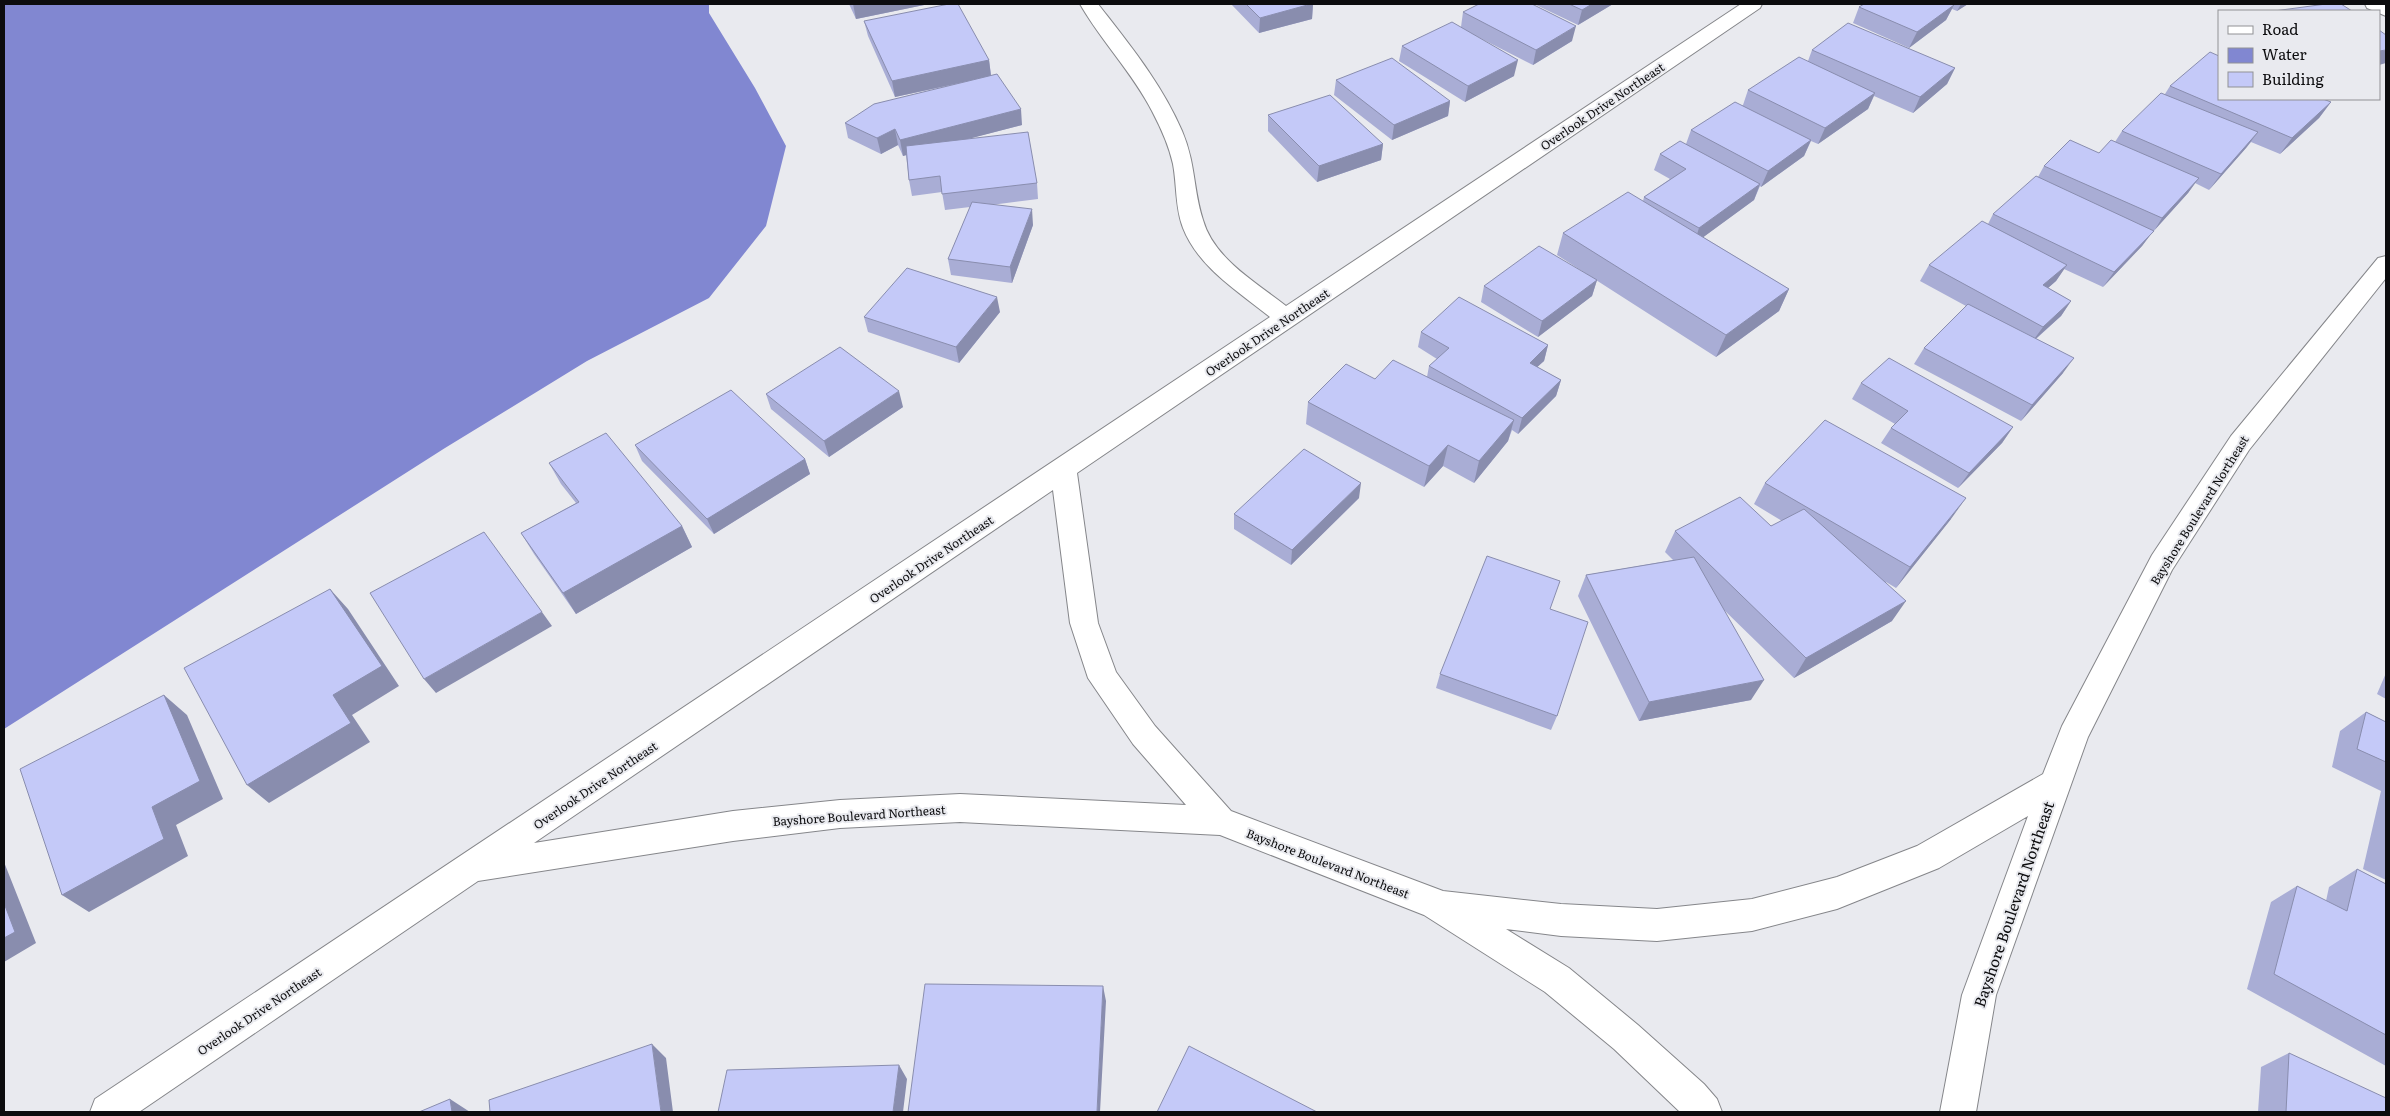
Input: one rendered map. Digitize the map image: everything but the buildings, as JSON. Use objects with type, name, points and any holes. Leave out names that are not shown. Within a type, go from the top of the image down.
[{"type":"street","points":[[1089,4],[1152,89],[1168,122],[1181,154],[1189,213],[1200,240],[1217,260],[1287,318]]},
{"type":"street","name":"Overlook Drive Northeast","points":[[108,1112],[472,869],[1753,4]]},
{"type":"street","points":[[2374,4],[2386,10]]},
{"type":"street","name":"Bayshore Boulevard Northeast","points":[[1958,1112],[1979,995],[2073,735],[2162,563],[2240,442],[2386,263]]},
{"type":"street","name":"Bayshore Boulevard Northeast","points":[[1063,470],[1084,622],[1103,678],[1144,735],[1220,820]]},
{"type":"street","name":"Bayshore Boulevard Northeast","points":[[1436,904],[1561,920],[1656,925],[1752,915],[1837,894],[1928,857],[2054,784]]},
{"type":"street","name":"Bayshore Boulevard Northeast","points":[[472,869],[733,826],[840,814],[960,808],[1220,820],[1436,904],[1557,980],[1626,1037],[1691,1097],[1704,1112]]},
{"type":"water","points":[[4,4],[709,4],[709,13],[755,88],[786,146],[766,226],[709,298],[587,361],[445,448],[4,729]]}]
